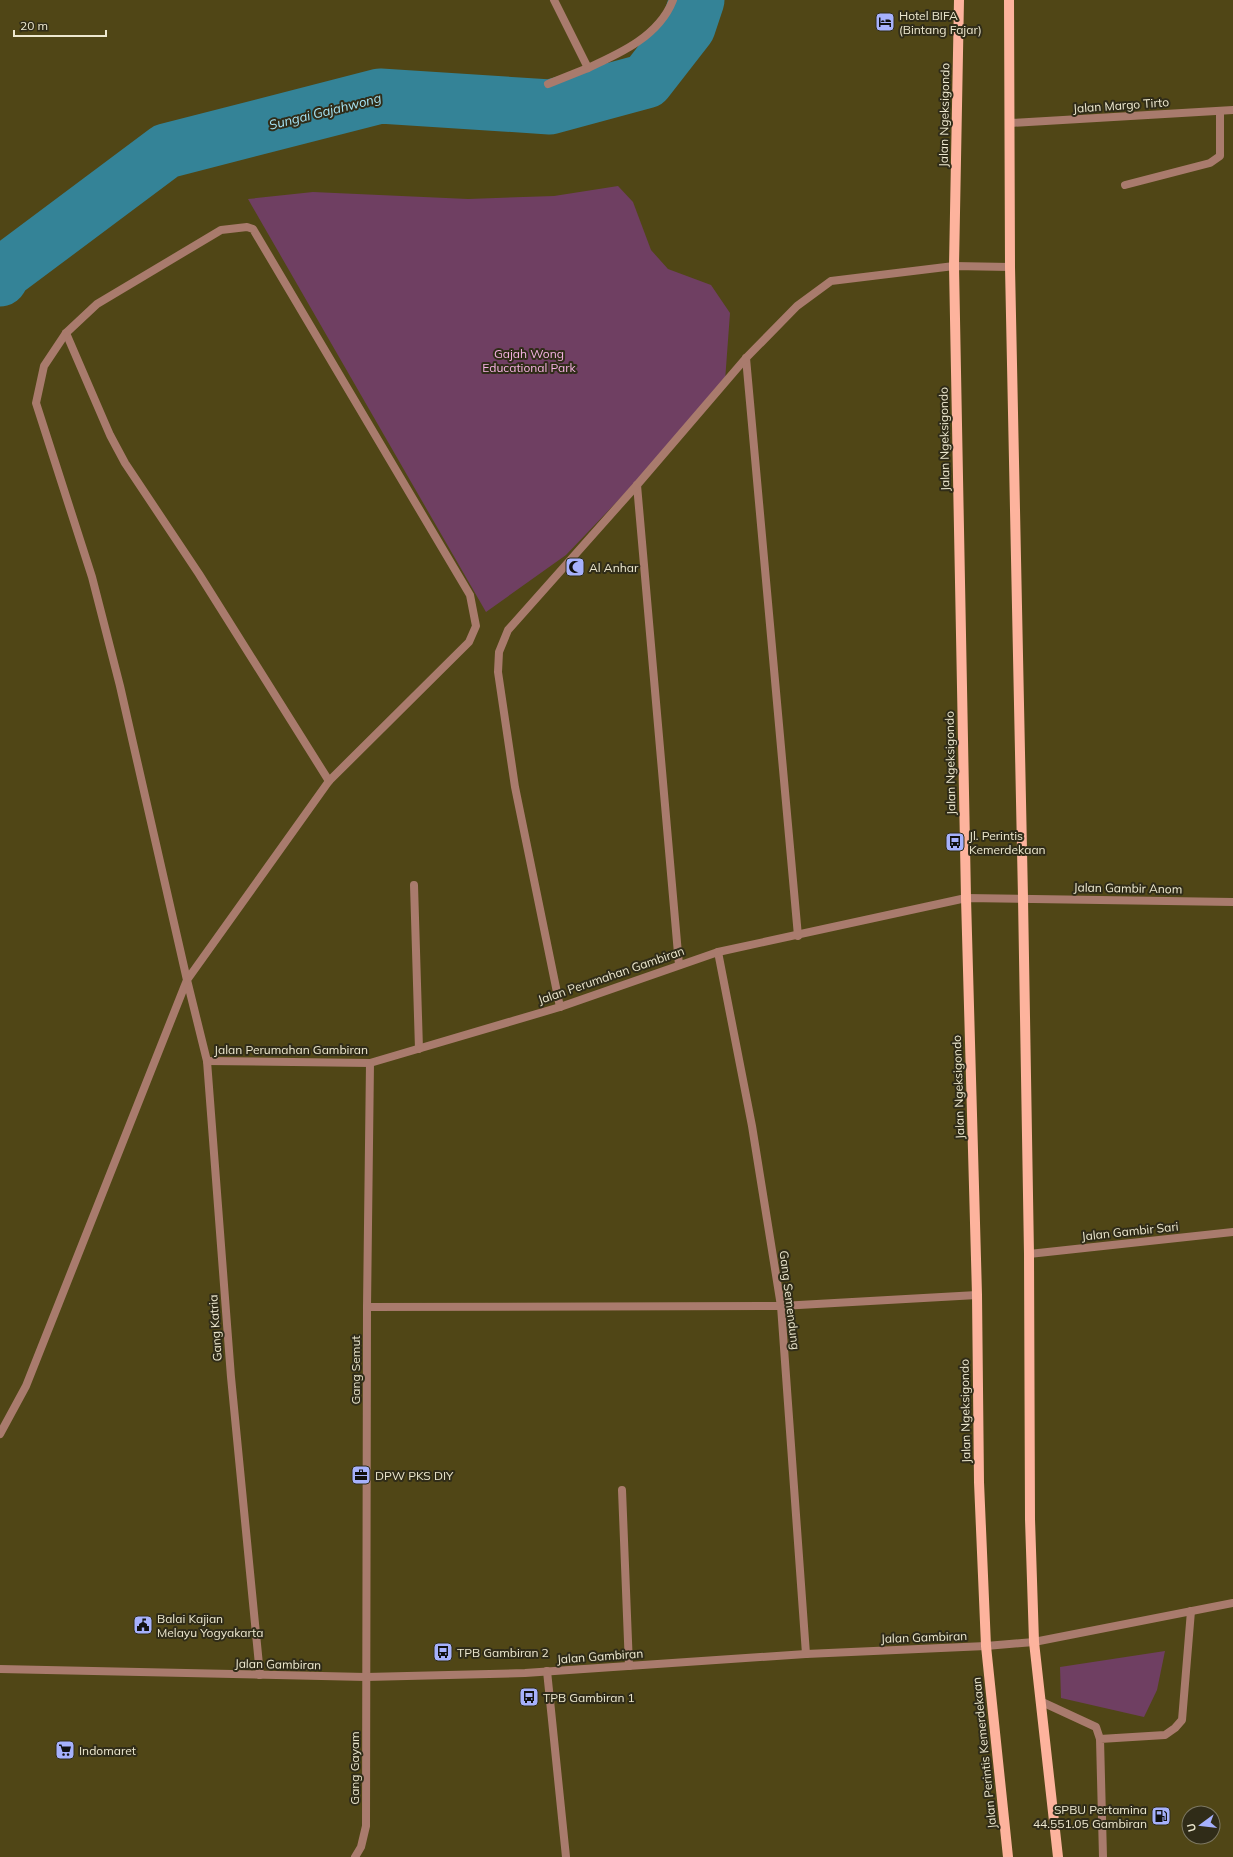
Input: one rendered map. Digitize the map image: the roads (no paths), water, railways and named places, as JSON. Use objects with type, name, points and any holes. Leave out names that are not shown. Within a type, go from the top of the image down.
[{"type":"main road","name":"Jalan Ngeksigondo","points":[[959,0],[954,266],[979,1482],[986,1646]]},
{"type":"main road","points":[[1009,0],[1010,267],[1029,1254],[1029,1480],[1034,1642],[1042,1702],[1058,1857]]},
{"type":"main road","name":"Jalan Perintis Kemerdekaan","points":[[986,1646],[1008,1857]]},
{"type":"street","points":[[554,0],[588,68]]},
{"type":"street","points":[[548,84],[588,68],[639,42],[649,34],[665,14],[673,0]]},
{"type":"street","name":"Jalan Margo Tirto","points":[[1010,123],[1233,110]]},
{"type":"street","points":[[1125,185],[1210,164],[1220,156],[1220,111]]},
{"type":"street","name":"Gang Katria","points":[[260,1676],[231,1377],[207,1061],[120,686],[94,584],[36,403],[44,366],[66,333],[97,304],[221,230],[247,227],[253,230],[470,595],[476,626],[469,642],[328,781]]},
{"type":"street","points":[[560,1007],[515,787],[498,672],[499,652],[508,630],[637,485],[746,358],[797,306],[831,281],[954,266],[1010,267]]},
{"type":"street","points":[[0,1434],[26,1386],[187,980],[328,781],[199,574],[125,463],[110,435],[66,333]]},
{"type":"street","points":[[746,358],[798,936]]},
{"type":"street","points":[[637,485],[679,965]]},
{"type":"street","points":[[414,885],[419,1049]]},
{"type":"street","name":"Jalan Perumahan Gambiran","points":[[207,1061],[370,1063],[560,1007],[718,952],[798,936],[966,898],[1023,898]]},
{"type":"street","name":"Jalan Gambir Anom","points":[[1023,898],[1233,902]]},
{"type":"street","name":"Gang Semendung","points":[[718,952],[752,1126],[781,1306],[806,1654]]},
{"type":"street","name":"Gang Semut","points":[[366,1677],[367,1307],[370,1063]]},
{"type":"street","name":"Jalan Gambir Sari","points":[[1029,1254],[1233,1232]]},
{"type":"street","points":[[367,1307],[781,1306],[976,1295]]},
{"type":"street","points":[[622,1490],[629,1666]]},
{"type":"street","points":[[1034,1642],[1233,1603]]},
{"type":"street","points":[[1100,1739],[1165,1735],[1175,1728],[1182,1720],[1191,1611]]},
{"type":"street","name":"Jalan Gambiran","points":[[0,1669],[260,1676],[366,1677],[547,1671],[806,1654],[986,1646],[1034,1642]]},
{"type":"street","points":[[547,1671],[566,1857]]},
{"type":"street","name":"Gang Gayam","points":[[355,1857],[361,1847],[366,1826],[366,1677]]},
{"type":"street","points":[[1042,1702],[1096,1727],[1100,1739],[1103,1857]]},
{"type":"waterway","name":"Sungai Gajahwong","points":[[0,279],[4,272],[166,151],[380,96],[550,107],[646,81],[688,27],[697,0]]},
{"type":"place","name":"Hotel BIFA (Bintang Fajar)","points":[[885,22]]},
{"type":"place","name":"Al Anhar","points":[[575,567]]},
{"type":"place","name":"Jl. Perintis Kemerdekaan","points":[[955,842]]},
{"type":"place","name":"DPW PKS DIY","points":[[361,1475]]},
{"type":"place","name":"Balai Kajian Melayu Yogyakarta","points":[[143,1625]]},
{"type":"place","name":"TPB Gambiran 2","points":[[443,1652]]},
{"type":"place","name":"TPB Gambiran 1","points":[[529,1697]]},
{"type":"place","name":"Indomaret","points":[[65,1750]]},
{"type":"place","name":"SPBU Pertamina 44.551.05 Gambiran","points":[[1161,1816]]},
{"type":"park label","name":"Gajah Wong Educational Park","points":[[529,360]]}]
